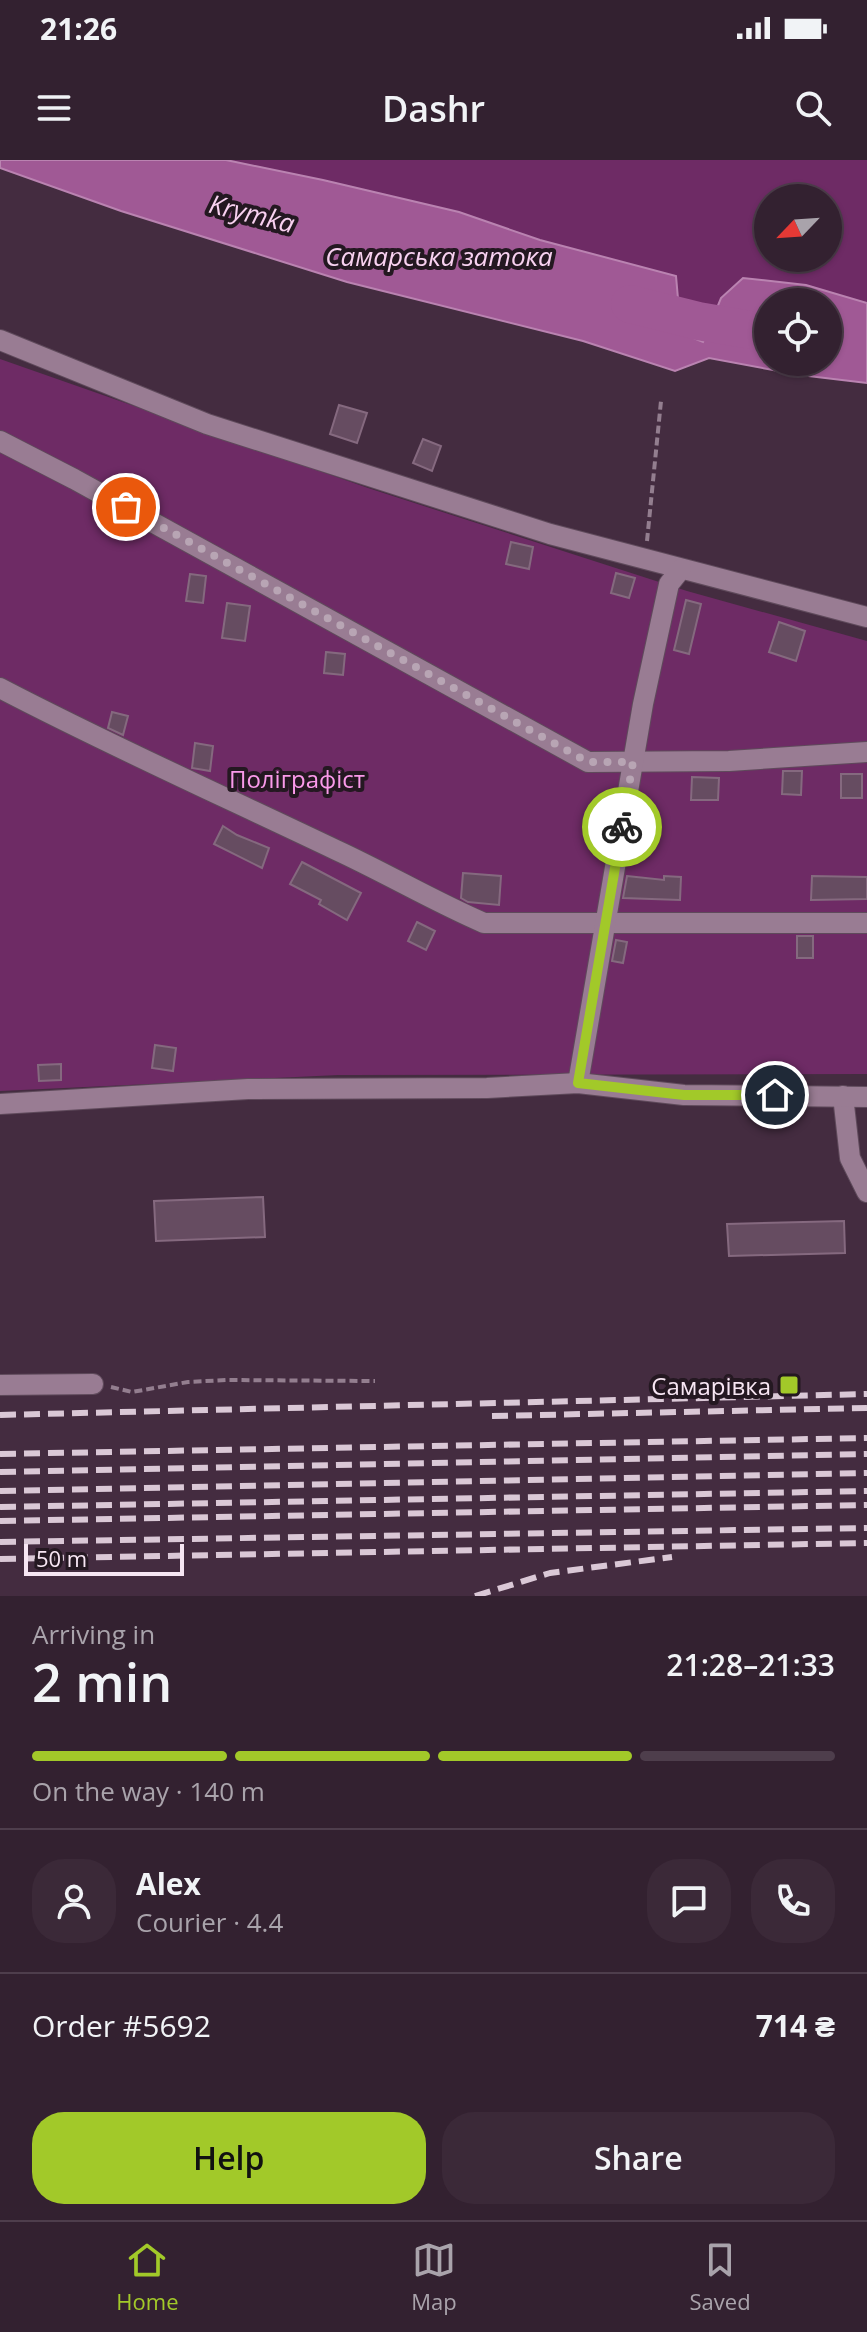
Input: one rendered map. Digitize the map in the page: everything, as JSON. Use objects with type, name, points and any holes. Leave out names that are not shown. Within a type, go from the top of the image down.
[{"type":"street","points":[[0,340],[207,424],[550,534],[867,617]]},
{"type":"street","points":[[0,441],[588,762],[729,761],[867,752]]},
{"type":"street","points":[[578,1083],[633,762],[669,584],[681,569]]},
{"type":"street","points":[[0,688],[111,746],[338,851],[484,923],[867,923]]},
{"type":"street","points":[[0,1104],[248,1089],[487,1088],[578,1083],[684,1095],[867,1097]]},
{"type":"street","points":[[843,1096],[850,1158],[867,1192]]},
{"type":"street","points":[[0,1385],[93,1384]]},
{"type":"path","points":[[645,560],[661,401]]},
{"type":"path","points":[[93,1384],[132,1392],[188,1382],[226,1380],[375,1381]]},
{"type":"green space","points":[[226,160],[867,160],[867,303],[842,296],[842,288],[806,285],[754,288],[754,293],[721,298],[703,343],[681,333],[676,276],[540,240],[459,212]]},
{"type":"green space","name":"Поліграфіст","points":[[0,359],[368,488],[687,591],[867,641],[867,1074],[338,1075],[0,1091]]},
{"type":"water","name":"Самарська затока","points":[[0,160],[226,160],[459,212],[540,240],[676,276],[681,333],[703,342],[721,298],[743,278],[816,288],[754,288],[754,366],[709,358],[675,371],[583,341],[347,282],[121,211],[0,168]]},
{"type":"water","name":"Самарська затока","points":[[842,296],[867,303],[867,383],[808,376],[842,376]]},
{"type":"building","points":[[339,405],[367,413],[357,443],[330,434]]},
{"type":"building","points":[[423,439],[441,446],[432,471],[413,463]]},
{"type":"building","points":[[511,542],[533,547],[529,569],[506,564]]},
{"type":"building","points":[[616,573],[635,578],[629,598],[611,593]]},
{"type":"building","points":[[190,574],[206,576],[203,603],[186,601]]},
{"type":"building","points":[[686,600],[701,604],[689,654],[674,650]]},
{"type":"building","points":[[227,603],[250,606],[245,641],[222,638]]},
{"type":"building","points":[[779,622],[805,631],[796,661],[769,652]]},
{"type":"building","points":[[326,652],[345,654],[343,675],[324,673]]},
{"type":"building","points":[[112,712],[128,716],[123,735],[108,728]]},
{"type":"building","points":[[195,743],[213,746],[210,771],[192,768]]},
{"type":"building","points":[[783,771],[802,771],[801,795],[782,794]]},
{"type":"building","points":[[841,774],[862,774],[862,798],[841,798]]},
{"type":"building","points":[[692,777],[719,778],[718,800],[691,800]]},
{"type":"building","points":[[223,826],[269,848],[262,868],[214,844]]},
{"type":"building","points":[[302,862],[361,893],[347,920],[319,904],[321,900],[290,884]]},
{"type":"building","points":[[463,873],[501,876],[499,905],[468,902],[461,898]]},
{"type":"building","points":[[627,876],[664,880],[664,876],[681,877],[680,900],[623,898]]},
{"type":"building","points":[[812,876],[867,877],[867,899],[811,900]]},
{"type":"building","points":[[417,922],[435,931],[426,950],[408,941]]},
{"type":"building","points":[[797,936],[813,936],[813,958],[797,958]]},
{"type":"building","points":[[616,940],[627,942],[623,963],[612,961]]},
{"type":"building","points":[[155,1045],[176,1048],[173,1071],[152,1068]]},
{"type":"building","points":[[61,1064],[61,1080],[39,1081],[38,1065]]},
{"type":"building","points":[[263,1197],[265,1237],[156,1241],[154,1201]]},
{"type":"building","points":[[844,1221],[845,1253],[729,1256],[727,1224]]},
{"type":"waterway","name":"Krymka","points":[[630,304],[754,331]]},
{"type":"railway","points":[[0,1415],[867,1394]]},
{"type":"railway","points":[[492,1416],[867,1408]]},
{"type":"railway","points":[[0,1454],[867,1438]]},
{"type":"railway","points":[[0,1472],[867,1454]]},
{"type":"railway","points":[[0,1491],[867,1473]]},
{"type":"railway","points":[[0,1507],[867,1491]]},
{"type":"railway","points":[[0,1521],[867,1505]]},
{"type":"railway","points":[[0,1542],[867,1528]]},
{"type":"railway","points":[[0,1559],[867,1543]]},
{"type":"railway","points":[[475,1596],[550,1573],[672,1557]]},
{"type":"way so far","points":[[126,507],[588,762],[633,762],[622,827]]},
{"type":"place","name":"Самарівка","points":[[789,1385]]},
{"type":"route","points":[[622,827],[578,1083],[684,1095],[775,1095]]}]
